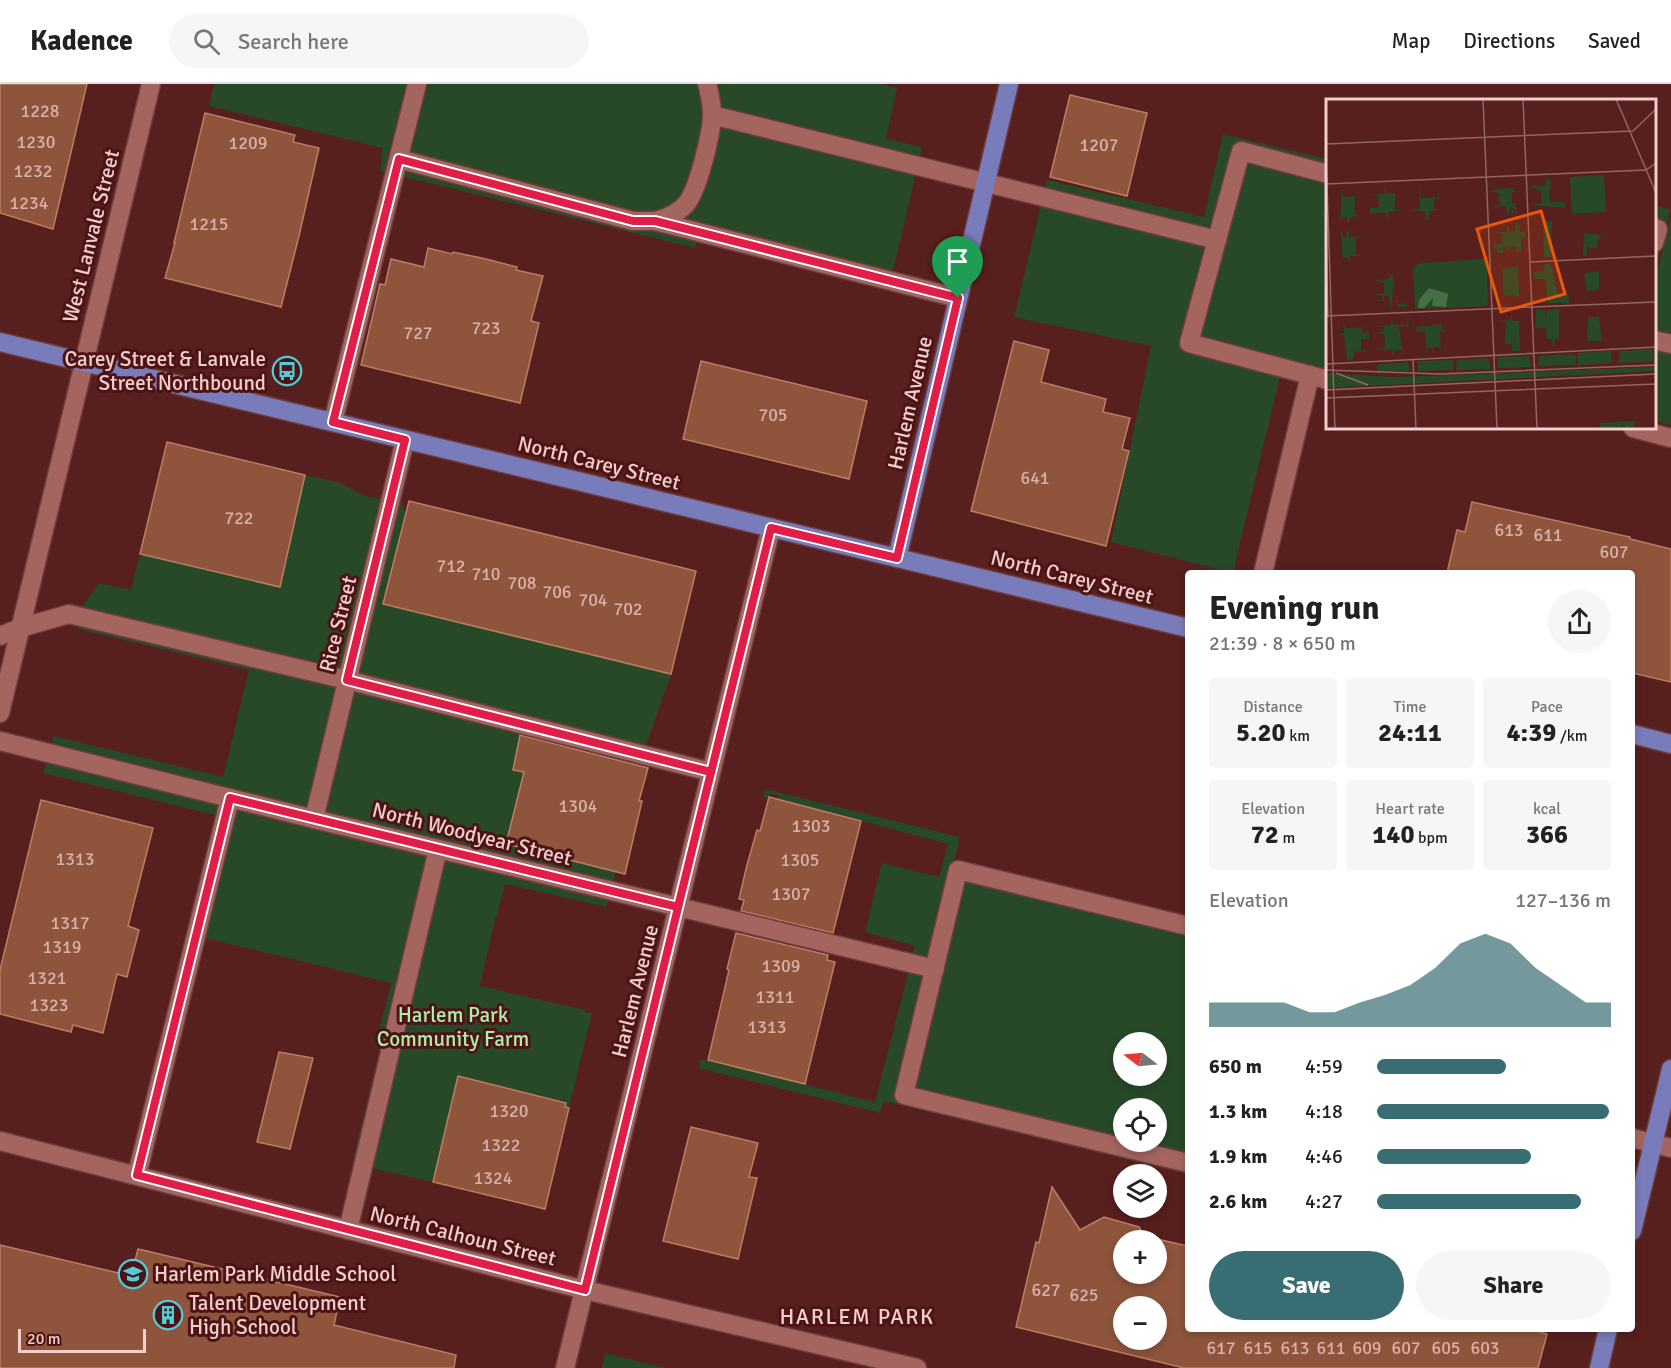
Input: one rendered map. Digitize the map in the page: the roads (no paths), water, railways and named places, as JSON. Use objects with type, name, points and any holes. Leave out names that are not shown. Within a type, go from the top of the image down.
[{"type":"main road","name":"Harlem Avenue","points":[[897,558],[1008,84]]},
{"type":"main road","name":"North Carey Street","points":[[0,342],[1185,627]]},
{"type":"main road","points":[[1635,735],[1671,744]]},
{"type":"main road","points":[[1635,1218],[1671,1069]]},
{"type":"main road","points":[[1599,1368],[1607,1332]]},
{"type":"street","name":"West Lanvale Street","points":[[0,713],[151,84]]},
{"type":"street","points":[[333,422],[417,84]]},
{"type":"street","points":[[655,221],[670,217],[687,203],[697,185],[710,134],[712,115],[707,84]]},
{"type":"street","points":[[712,115],[1217,240]]},
{"type":"street","points":[[1264,570],[1319,377],[1189,343],[1241,151],[1326,173]]},
{"type":"street","points":[[399,159],[633,221],[655,221],[958,298]]},
{"type":"street","points":[[1656,340],[1671,344]]},
{"type":"street","points":[[1637,429],[1671,438]]},
{"type":"street","name":"Rice Street","points":[[314,819],[405,440]]},
{"type":"street","name":"Harlem Avenue","points":[[565,1368],[771,528]]},
{"type":"street","points":[[0,636],[69,614],[347,680],[711,772]]},
{"type":"street","name":"North Woodyear Street","points":[[0,741],[934,969]]},
{"type":"street","points":[[137,1175],[230,798]]},
{"type":"street","points":[[348,1230],[438,849]]},
{"type":"street","points":[[1185,925],[958,870],[904,1095],[1185,1161]]},
{"type":"street","points":[[1635,1139],[1671,1148]]},
{"type":"street","name":"North Calhoun Street","points":[[0,1141],[585,1290],[917,1368]]},
{"type":"place","name":"Carey Street & Lanvale Street Northbound","points":[[287,371]]},
{"type":"place","name":"Harlem Park Middle School","points":[[133,1274]]},
{"type":"place","name":"Talent Development High School","points":[[168,1315]]},
{"type":"district","name":"HARLEM PARK","points":[[857,1316]]},
{"type":"park label","name":"Harlem Park Community Farm","points":[[453,1027]]}]
